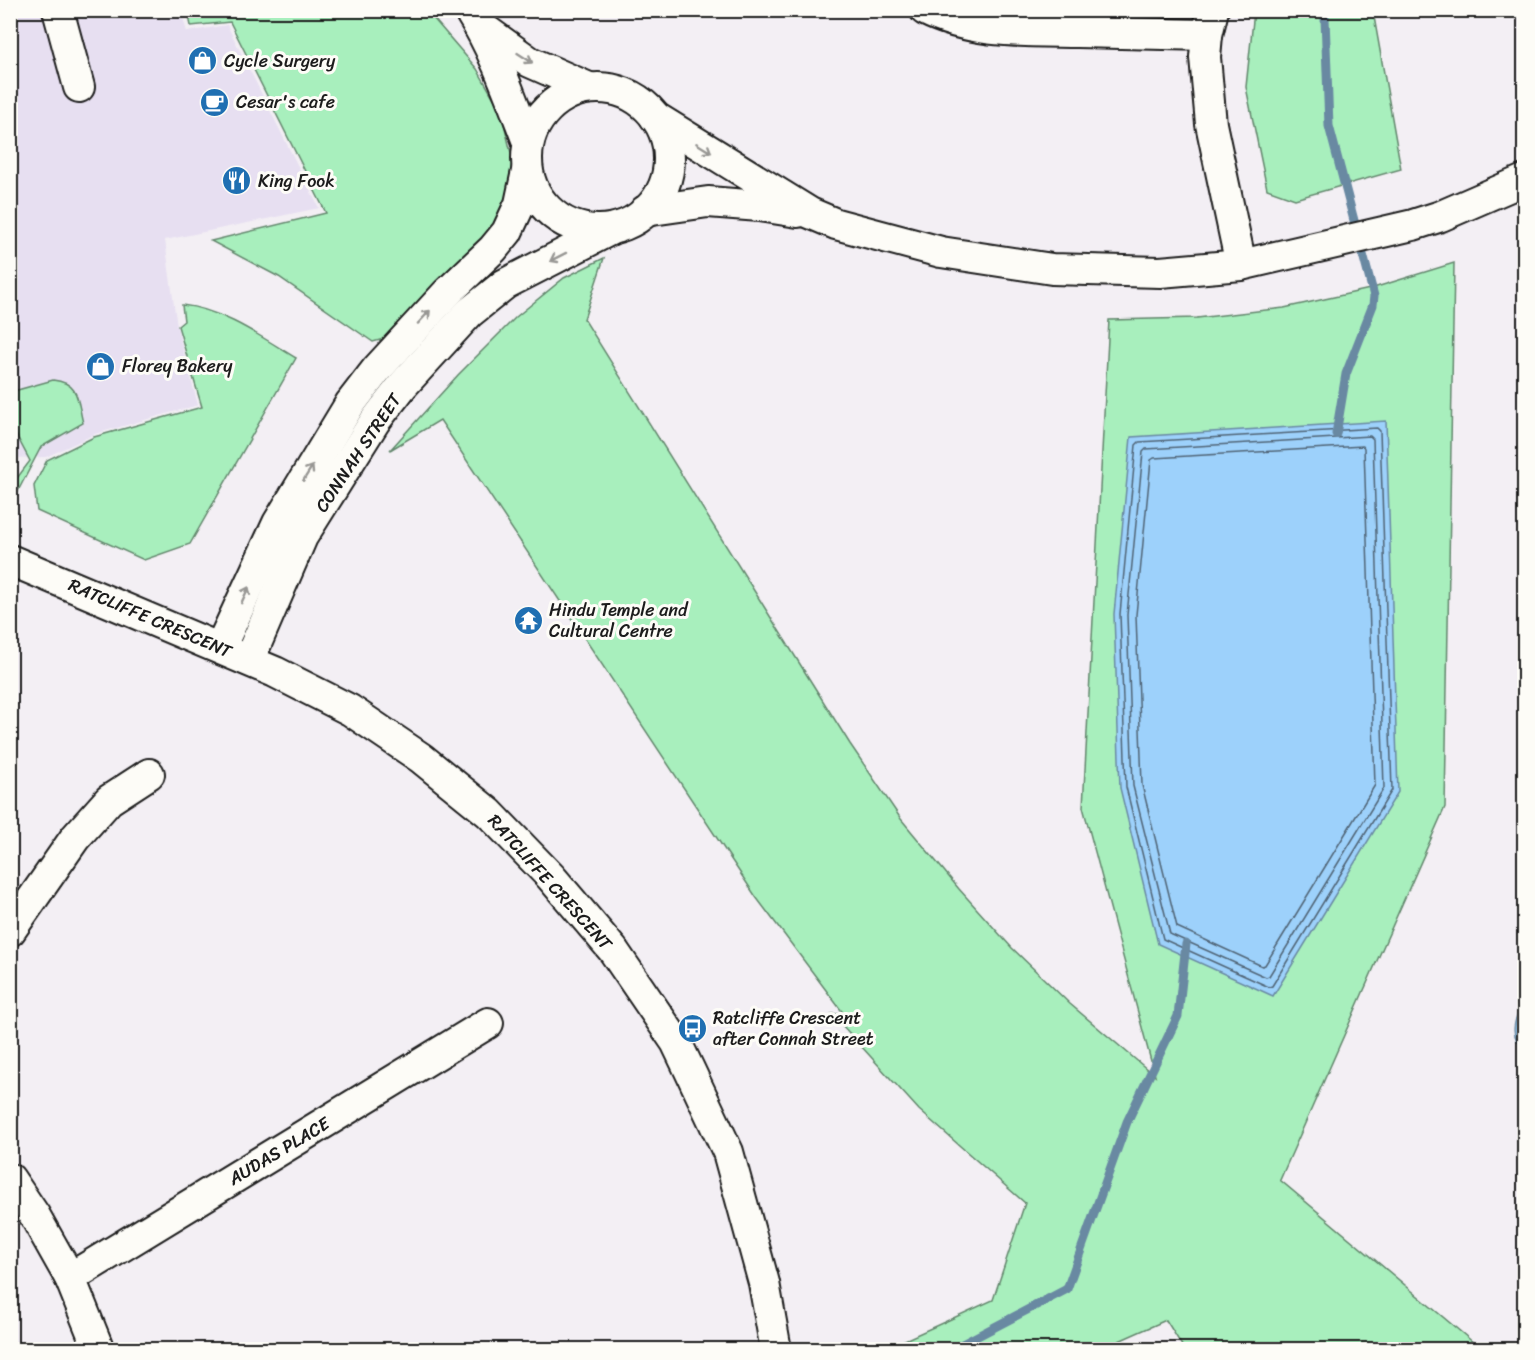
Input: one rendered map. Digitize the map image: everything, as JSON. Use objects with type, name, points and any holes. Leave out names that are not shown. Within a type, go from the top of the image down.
[{"type":"street","points":[[58,10],[78,87]]},
{"type":"street","points":[[925,10],[940,18],[963,25],[1011,31],[1210,23],[1205,57],[1211,124],[1241,265]]},
{"type":"street","points":[[473,17],[530,62],[589,88],[618,90],[643,103],[662,126],[669,151],[667,178],[655,202],[645,212],[635,220],[610,230],[583,229],[558,219],[538,198],[506,86],[473,17]]},
{"type":"street","points":[[528,157],[540,116],[562,97],[589,88]]},
{"type":"street","points":[[654,117],[810,213],[836,224],[941,252],[1052,269],[1160,272],[1241,265],[1413,225],[1441,216],[1524,180]]},
{"type":"street","name":"CONNAH STREET","points":[[220,648],[278,523],[351,404],[377,369],[447,293],[493,249],[507,231],[520,204],[528,157]]},
{"type":"street","points":[[645,212],[708,202],[810,213]]},
{"type":"street","name":"CONNAH STREET","points":[[249,660],[302,537],[375,421],[404,385],[469,313],[505,284],[610,230]]},
{"type":"street","name":"RATCLIFFE CRESCENT","points":[[10,560],[249,660],[350,710],[421,758],[489,813],[550,877],[613,950],[676,1042],[728,1152],[764,1283],[776,1350]]},
{"type":"street","points":[[10,931],[75,838],[108,800],[149,774]]},
{"type":"street","name":"AUDAS PLACE","points":[[70,1278],[488,1023]]},
{"type":"street","points":[[10,1179],[35,1216],[70,1278],[99,1350]]},
{"type":"shaded area","points":[[10,11],[181,11],[187,32],[227,25],[319,208],[165,240],[177,327],[198,405],[95,434],[46,457],[11,458]]},
{"type":"green space","points":[[188,11],[427,11],[477,69],[501,111],[516,174],[508,218],[398,335],[373,342],[279,277],[211,241],[326,213],[230,22],[191,26]]},
{"type":"green space","points":[[1254,11],[1373,11],[1401,169],[1295,199],[1267,189],[1246,87]]},
{"type":"green space","points":[[604,258],[584,319],[850,744],[901,819],[1012,948],[1070,1004],[1155,1076],[1083,807],[1109,320],[1197,318],[1284,308],[1370,289],[1454,263],[1445,807],[1280,1180],[1481,1349],[1184,1349],[1166,1320],[1101,1349],[885,1349],[993,1300],[1025,1203],[919,1110],[832,1014],[844,1014],[756,897],[440,420],[390,450],[458,375],[516,317],[564,278]]},
{"type":"green space","points":[[182,305],[227,318],[296,358],[190,544],[144,560],[37,511],[34,486],[47,460],[94,437],[202,407],[178,326],[184,321]]},
{"type":"green space","points":[[53,380],[62,382],[73,389],[83,423],[41,447],[18,491],[14,506],[11,505],[11,486],[30,461],[11,425],[11,394],[14,391]]},
{"type":"water","points":[[1386,421],[1398,792],[1273,996],[1158,944],[1120,788],[1114,614],[1131,437]]},
{"type":"water","points":[[1524,1001],[1524,1046],[1516,1038],[1514,1026]]},
{"type":"waterway","points":[[1325,10],[1329,126],[1374,296],[1373,305],[1346,374],[1336,434]]},
{"type":"waterway","points":[[951,1350],[1067,1289],[1127,1122],[1178,1016],[1186,944]]},
{"type":"place","name":"Cycle Surgery","points":[[203,61]]},
{"type":"place","name":"Cesar's cafe","points":[[215,102]]},
{"type":"place","name":"King Fook","points":[[237,181]]},
{"type":"place","name":"Florey Bakery","points":[[101,366]]},
{"type":"place","name":"Hindu Temple and Cultural Centre","points":[[528,620]]},
{"type":"place","name":"Ratcliffe Crescent after Connah Street","points":[[692,1028]]}]
